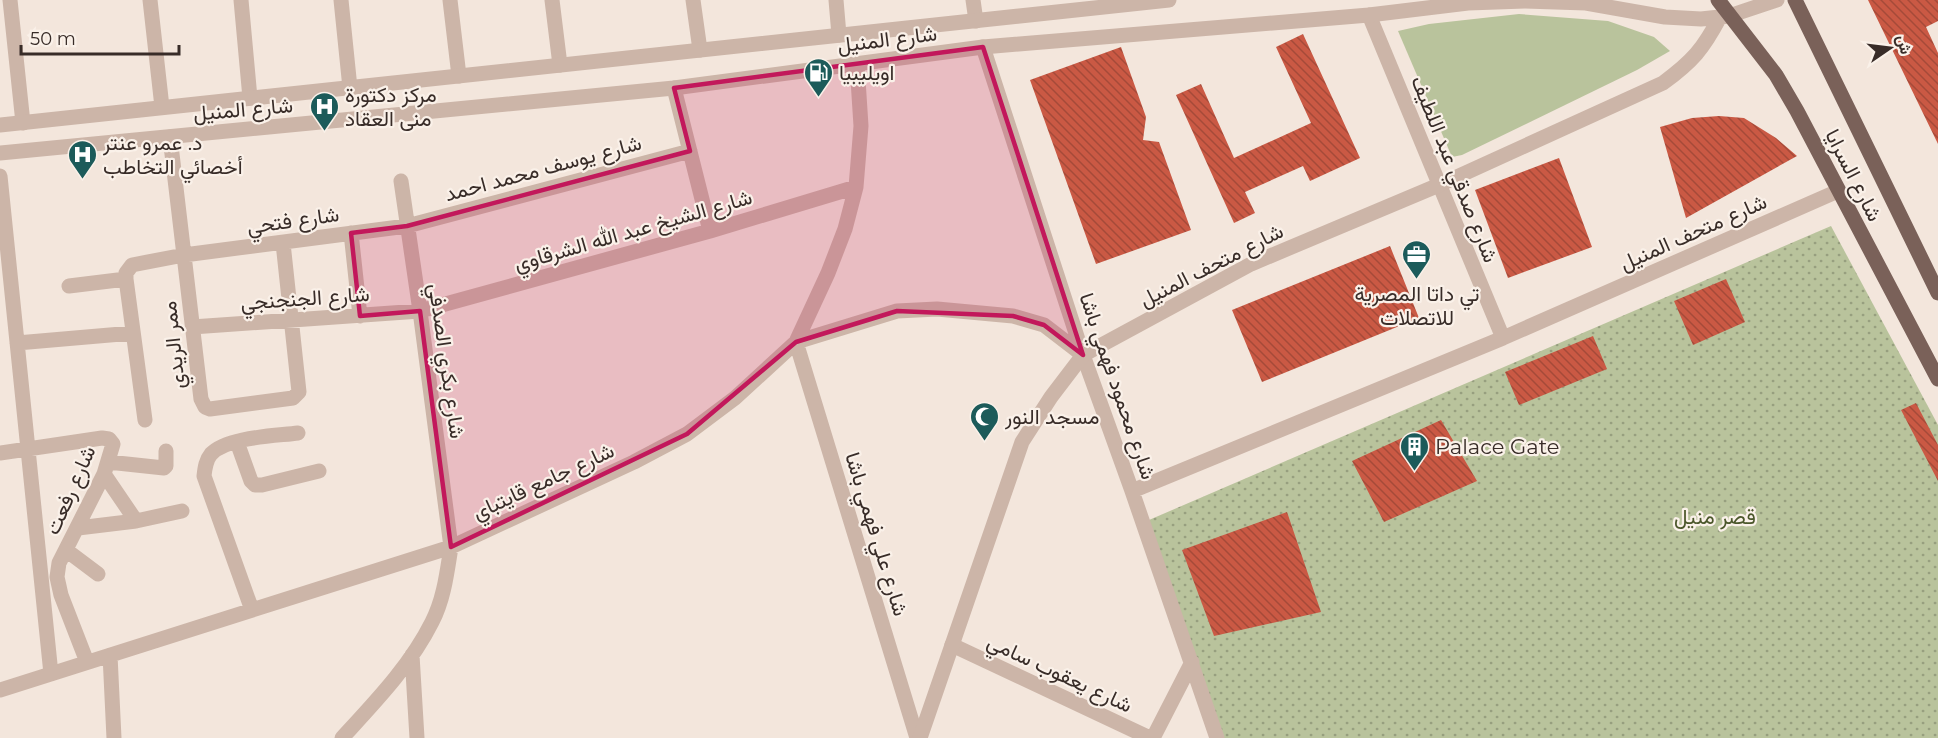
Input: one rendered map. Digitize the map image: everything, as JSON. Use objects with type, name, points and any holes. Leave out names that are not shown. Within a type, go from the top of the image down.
[{"type":"main road","name":"شارع السرايا","points":[[1718,0],[1724,16],[1776,75],[1797,111],[1938,379]]},
{"type":"main road","name":"شارع السرايا","points":[[1795,0],[1938,293]]},
{"type":"street","points":[[10,0],[23,123]]},
{"type":"street","points":[[150,0],[162,108]]},
{"type":"street","points":[[241,0],[250,98]]},
{"type":"street","points":[[341,0],[350,87]]},
{"type":"street","points":[[450,0],[459,76]]},
{"type":"street","points":[[552,0],[560,65]]},
{"type":"street","points":[[693,0],[700,50]]},
{"type":"street","points":[[836,0],[839,35]]},
{"type":"street","points":[[973,0],[976,21]]},
{"type":"street","name":"شارع المنيل","points":[[0,125],[1169,0]]},
{"type":"street","name":"شارع المنيل","points":[[0,153],[674,88],[983,47],[1369,15],[1468,3],[1587,1],[1665,17],[1701,19],[1724,16],[1777,0]]},
{"type":"street","name":"شارع صدقي عبد اللطيف","points":[[1369,15],[1503,338]]},
{"type":"street","name":"شارع متحف المنيل","points":[[918,738],[1022,442],[1051,397],[1083,355],[1251,264],[1439,185],[1663,83],[1687,66],[1724,16]]},
{"type":"street","name":"شارع محمود فهمي باشا","points":[[983,47],[1083,355],[1217,738]]},
{"type":"street","name":"شارع جامع قايتباي","points":[[0,690],[451,547],[633,462],[687,434],[735,398],[796,342],[832,262],[856,187],[861,126],[857,63]]},
{"type":"street","points":[[674,88],[710,231]]},
{"type":"street","name":"ممر الريدي","points":[[170,137],[201,402],[205,407],[210,409],[293,398],[298,395],[300,389],[283,243]]},
{"type":"street","name":"شارع يوسف محمد احمد","points":[[407,225],[690,151]]},
{"type":"street","points":[[0,176],[51,674]]},
{"type":"street","name":"شارع بكري الصدفي","points":[[342,738],[381,696],[412,655],[433,621],[446,585],[451,547],[401,181]]},
{"type":"street","name":"شارع الشيخ عبد الله الشرقاوي","points":[[420,311],[710,231],[856,187]]},
{"type":"street","name":"شارع متحف المنيل","points":[[1132,491],[1503,338],[1838,191]]},
{"type":"street","name":"شارع فتحي","points":[[126,279],[126,273],[132,265],[184,255],[407,225]]},
{"type":"street","points":[[351,234],[360,316]]},
{"type":"street","points":[[69,286],[126,279],[145,420]]},
{"type":"street","points":[[796,342],[897,311],[937,309],[1013,316],[1044,325],[1083,355]]},
{"type":"street","name":"شارع الجنجنجي","points":[[192,327],[420,311]]},
{"type":"street","points":[[17,343],[133,333]]},
{"type":"street","name":"شارع علي فهمي باشا","points":[[796,342],[918,738]]},
{"type":"street","points":[[252,610],[204,476],[204,467],[212,453],[219,448],[237,442],[298,433]]},
{"type":"street","name":"شارع رفعت","points":[[0,453],[105,438],[113,444],[106,468],[60,563],[57,577],[61,595],[87,662]]},
{"type":"street","points":[[237,442],[251,481],[255,485],[320,471]]},
{"type":"street","points":[[136,521],[106,468],[164,468],[166,452]]},
{"type":"street","points":[[78,528],[136,521],[183,511]]},
{"type":"street","points":[[66,550],[98,574]]},
{"type":"street","name":"شارع يعقوب سامي","points":[[952,645],[1152,738]]},
{"type":"street","points":[[110,655],[114,738]]},
{"type":"street","points":[[412,655],[417,738]]},
{"type":"street","points":[[1152,738],[1192,662]]},
{"type":"highlighted area","points":[[983,47],[1083,355],[1044,325],[1013,316],[897,311],[796,342],[687,434],[451,547],[420,311],[360,316],[351,233],[407,226],[690,151],[674,88]]},
{"type":"green space","points":[[1519,14],[1608,21],[1654,37],[1670,51],[1637,70],[1462,155],[1452,157],[1398,31],[1429,24]]},
{"type":"green space","name":"قصر منيل","points":[[1831,226],[1938,425],[1938,738],[1221,738],[1149,520]]},
{"type":"building","points":[[1868,0],[1938,0],[1938,21],[1926,27],[1938,53],[1938,144]]},
{"type":"building","points":[[1303,34],[1360,158],[1310,181],[1303,166],[1245,192],[1255,213],[1234,223],[1176,95],[1201,84],[1234,158],[1311,123],[1276,47]]},
{"type":"building","points":[[1121,47],[1146,117],[1143,140],[1159,142],[1191,230],[1096,264],[1030,80]]},
{"type":"building","points":[[1719,116],[1744,118],[1776,138],[1797,156],[1686,218],[1660,127],[1692,118]]},
{"type":"building","points":[[1559,158],[1592,247],[1508,278],[1475,190]]},
{"type":"building","points":[[1390,246],[1419,318],[1262,382],[1232,310]]},
{"type":"building","points":[[1726,279],[1745,322],[1693,345],[1674,301]]},
{"type":"building","points":[[1593,336],[1607,369],[1519,405],[1505,372]]},
{"type":"building","points":[[1916,403],[1938,445],[1938,481],[1901,410]]},
{"type":"building","name":"Palace Gate","points":[[1441,420],[1477,481],[1384,522],[1352,461]]},
{"type":"building","points":[[1287,512],[1321,612],[1214,636],[1182,550]]},
{"type":"place","name":"اويليبيا","points":[[818,98]]},
{"type":"place","name":"مركز دكتورة منى العقاد","points":[[324,132]]},
{"type":"place","name":"د. عمرو عنتر أخصائي التخاطب","points":[[82,180]]},
{"type":"place","name":"تي داتا المصرية للاتصلات","points":[[1417,280]]},
{"type":"place","name":"مسجد النور","points":[[984,442]]},
{"type":"place","name":"Palace Gate","points":[[1414,472]]}]
